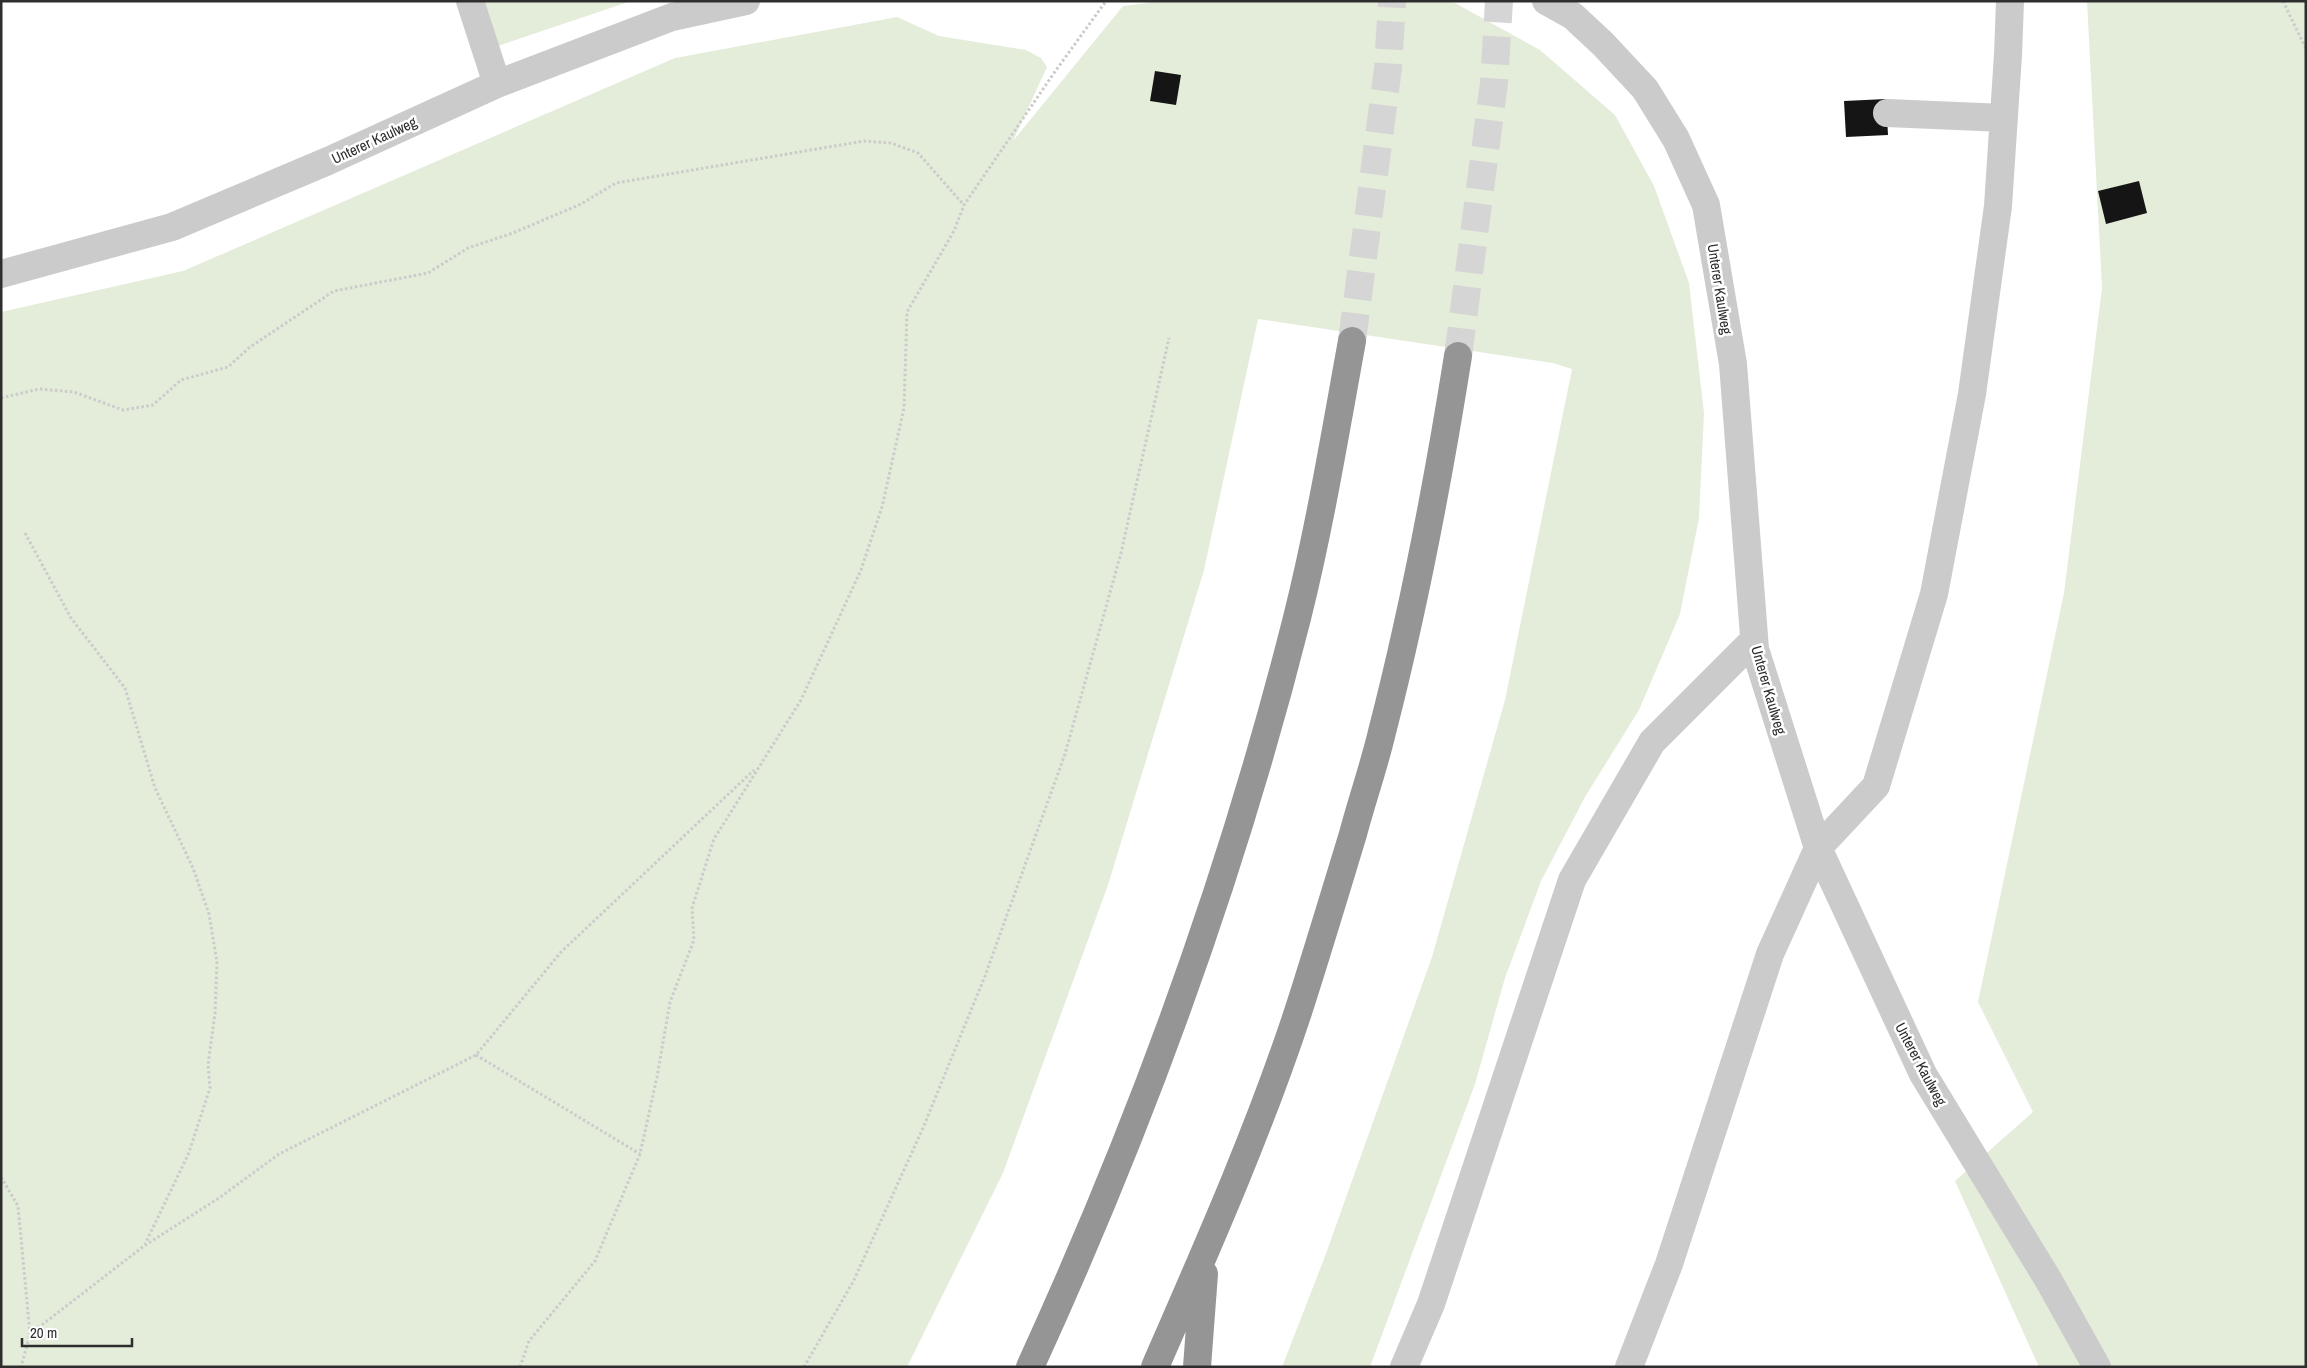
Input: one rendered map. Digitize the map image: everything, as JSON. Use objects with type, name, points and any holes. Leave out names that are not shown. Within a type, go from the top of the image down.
[{"type":"highway","points":[[1030,1367],[1078,1259],[1157,1067],[1198,954],[1232,849],[1265,736],[1297,615],[1323,499],[1352,341]]},
{"type":"highway","points":[[1154,1367],[1205,1253],[1297,1014],[1382,733],[1438,484],[1458,356]]},
{"type":"highway","points":[[1197,1367],[1205,1253]]},
{"type":"street","points":[[470,1],[497,84]]},
{"type":"street","name":"Unterer Kaulweg","points":[[1,274],[172,227],[328,161],[497,84],[672,17],[746,1]]},
{"type":"street","name":"Unterer Kaulweg","points":[[1546,1],[1573,16],[1604,44],[1645,89],[1676,138],[1706,205],[1733,364],[1755,649],[1818,848],[1923,1074],[2049,1281],[2098,1367]]},
{"type":"street","points":[[1629,1367],[1669,1264],[1770,954],[1818,848],[1876,786],[1934,594],[1973,385],[1998,206],[2010,1]]},
{"type":"street","points":[[1887,113],[2004,118]]},
{"type":"street","points":[[1404,1367],[1431,1304],[1572,880],[1652,742],[1754,640]]},
{"type":"path","points":[[520,1367],[529,1341],[595,1261],[640,1154],[658,1077],[670,1002],[694,940],[692,908],[714,839],[801,700],[861,570],[882,507],[904,408],[907,312],[954,231],[964,205],[1054,73],[1106,1]]},
{"type":"path","points":[[2283,1],[2306,49]]},
{"type":"path","points":[[1,398],[39,389],[74,392],[123,410],[153,405],[181,380],[228,367],[250,347],[334,291],[428,273],[468,248],[513,233],[581,204],[616,183],[864,141],[891,143],[918,153],[964,205]]},
{"type":"path","points":[[804,1367],[854,1280],[923,1128],[985,976],[1065,754],[1121,553],[1169,338]]},
{"type":"path","points":[[25,533],[71,618],[125,688],[155,788],[193,868],[209,914],[217,962],[216,1013],[208,1065],[210,1088],[188,1155],[144,1246]]},
{"type":"path","points":[[30,1334],[144,1246],[219,1198],[279,1154],[476,1054],[560,952],[758,766]]},
{"type":"path","points":[[476,1054],[640,1154]]},
{"type":"path","points":[[1,1177],[18,1206],[30,1334],[21,1367]]},
{"type":"green space","points":[[479,1],[631,1],[492,48]]},
{"type":"green space","points":[[1163,1],[1437,1],[1455,3],[1540,50],[1615,115],[1654,186],[1689,283],[1704,413],[1699,518],[1680,614],[1639,710],[1585,797],[1541,881],[1505,978],[1475,1084],[1370,1367],[1282,1367],[1324,1259],[1432,957],[1505,700],[1572,369],[1553,363],[1258,319],[1204,570],[1108,885],[1003,1173],[907,1367],[1,1367],[1,312],[183,271],[675,58],[897,17],[939,36],[1026,50],[1041,58],[1047,67],[1013,141],[1123,6]]},
{"type":"green space","points":[[2087,1],[2306,1],[2306,1367],[2039,1367],[1955,1181],[2033,1112],[1978,1002],[2064,593],[2102,288]]},
{"type":"building","points":[[1155,71],[1181,75],[1176,105],[1150,101]]},
{"type":"building","points":[[1886,99],[1888,135],[1846,137],[1844,101]]},
{"type":"building","points":[[2139,181],[2147,213],[2106,224],[2098,191]]},
{"type":"tunnel","points":[[1352,341],[1388,68],[1392,1]]},
{"type":"tunnel","points":[[1458,356],[1494,83],[1499,1]]}]
